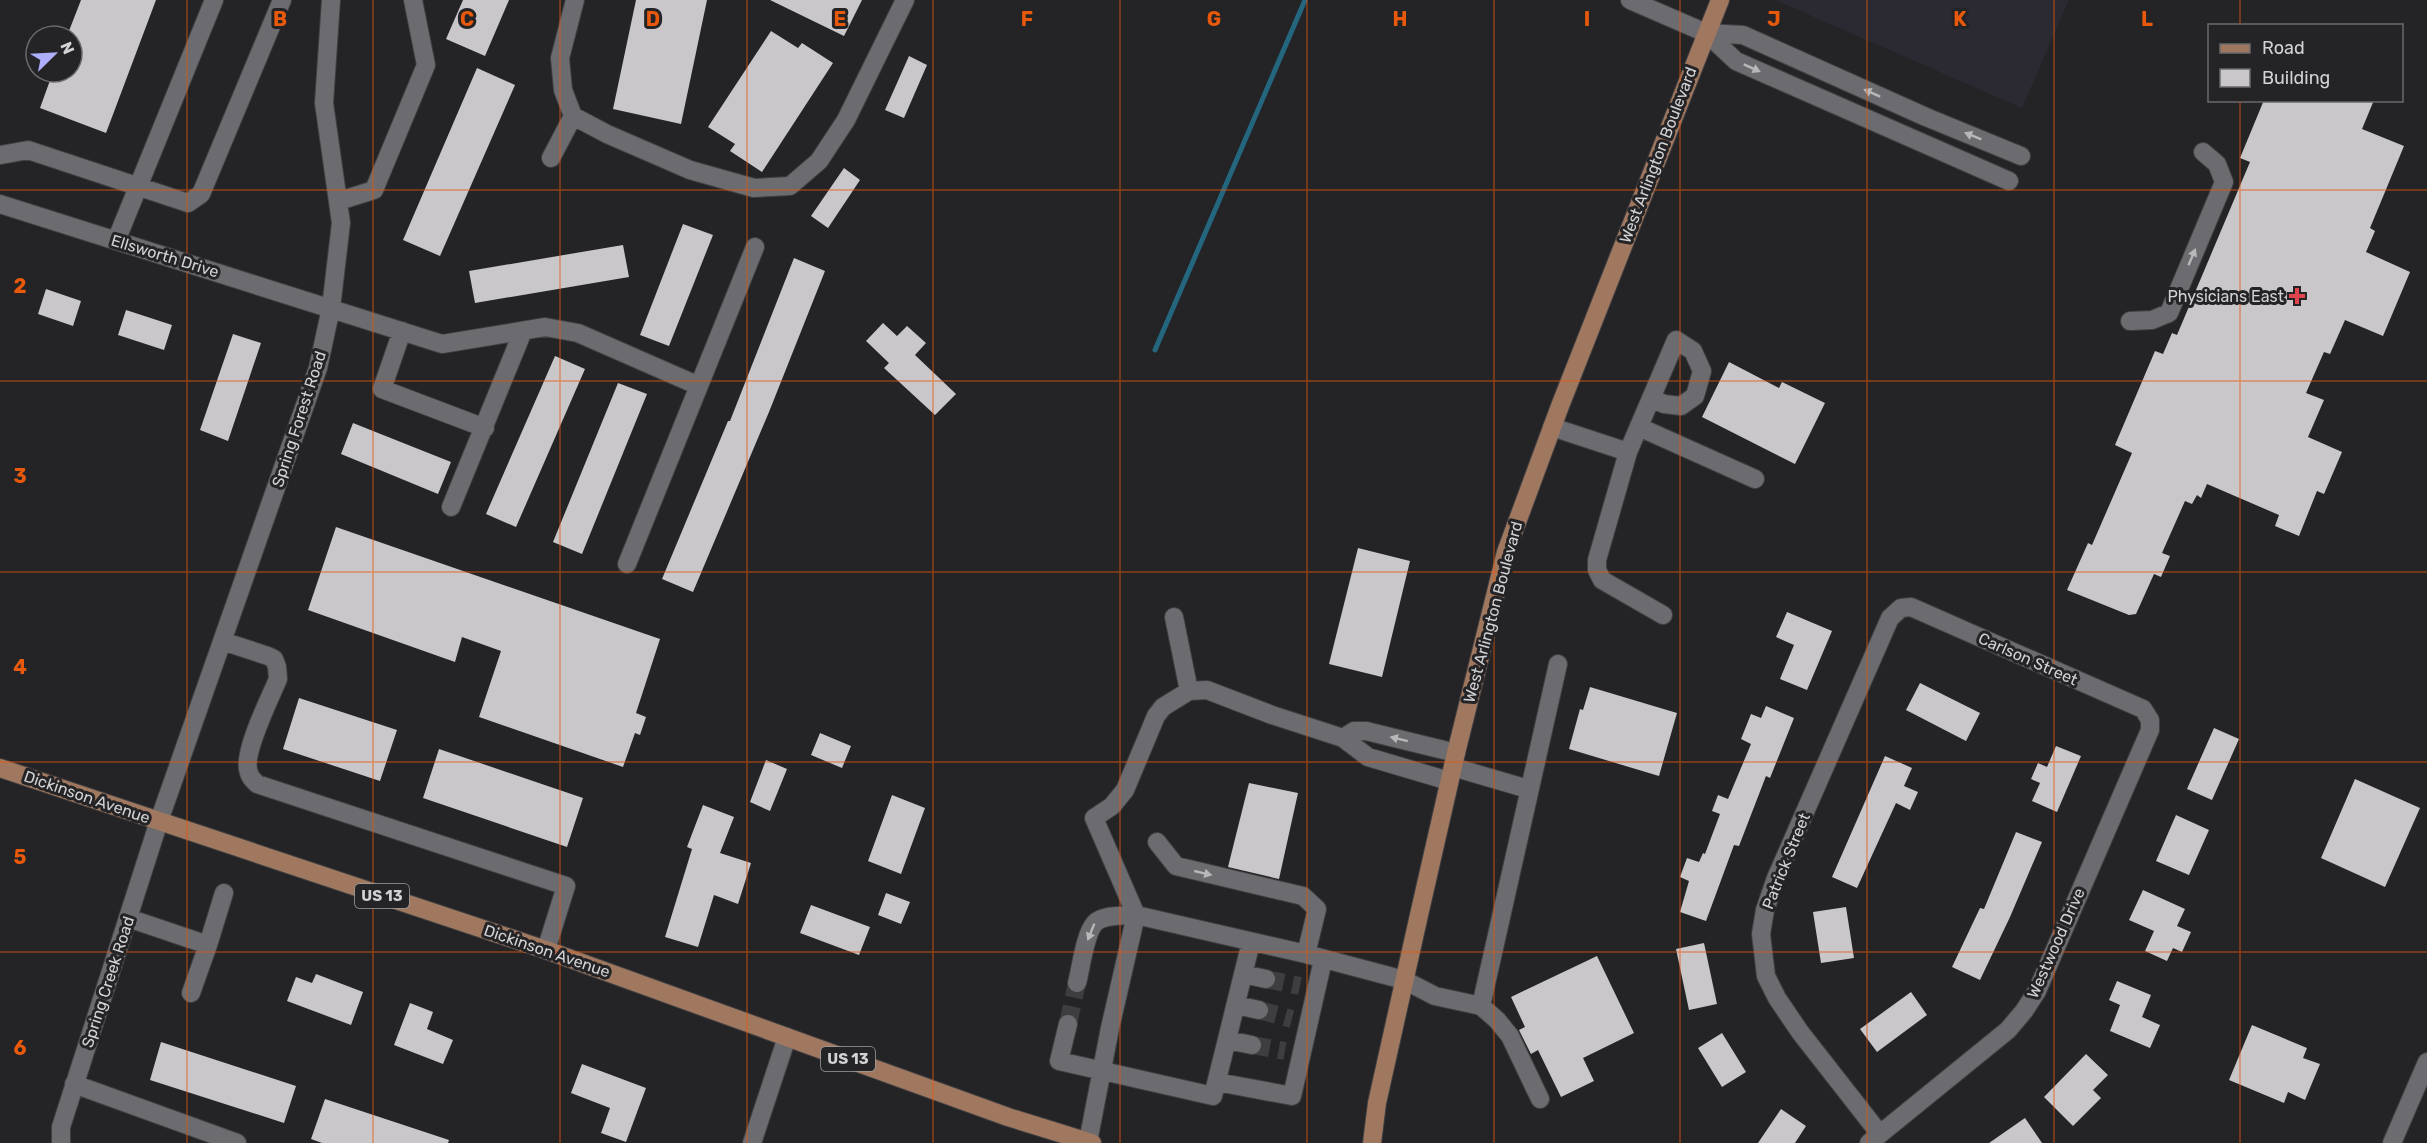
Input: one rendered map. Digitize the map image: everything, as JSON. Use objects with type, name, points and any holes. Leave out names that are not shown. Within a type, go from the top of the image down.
[{"type":"main road","name":"West Arlington Boulevard","points":[[1372,1143],[1377,1103],[1452,767],[1506,552],[1552,427],[1720,0]]},
{"type":"main road","name":"Dickinson Avenue","points":[[0,768],[546,950],[1008,1117],[1090,1142]]},
{"type":"street","points":[[116,240],[214,0]]},
{"type":"street","points":[[0,156],[28,150],[188,203],[201,194],[282,0]]},
{"type":"street","name":"Spring Forest Road","points":[[159,821],[318,368],[331,308],[341,223],[324,103],[331,0]]},
{"type":"street","points":[[339,201],[374,190],[426,65],[413,0]]},
{"type":"street","points":[[576,0],[560,58],[563,90],[573,116],[607,134],[690,170],[754,188],[790,186],[819,161],[846,120],[905,0]]},
{"type":"street","points":[[1630,0],[1706,33],[1736,61],[2009,181]]},
{"type":"street","points":[[1706,33],[1743,35],[1926,117],[2021,156]]},
{"type":"street","points":[[551,158],[573,116]]},
{"type":"street","points":[[2130,321],[2152,320],[2169,313],[2224,182],[2217,164],[2203,152]]},
{"type":"street","name":"Ellsworth Drive","points":[[0,204],[442,344],[545,327],[578,333],[699,386]]},
{"type":"street","points":[[627,564],[755,247]]},
{"type":"street","points":[[402,331],[382,389],[485,428]]},
{"type":"street","points":[[451,507],[523,331]]},
{"type":"street","points":[[1651,398],[1628,452],[1597,560],[1597,570],[1602,580],[1663,615]]},
{"type":"street","points":[[1552,427],[1628,452]]},
{"type":"street","points":[[1639,427],[1755,479]]},
{"type":"street","name":"Carlson Street","points":[[1901,608],[1911,608],[2143,710],[2150,720]]},
{"type":"street","name":"Patrick Street","points":[[1874,1138],[1776,998],[1766,976],[1761,934],[1765,910],[1776,878],[1890,618],[1901,608]]},
{"type":"street","points":[[1174,617],[1189,691]]},
{"type":"street","points":[[222,641],[268,656],[274,659],[277,667],[278,679],[249,752],[247,766],[251,778],[257,784],[566,886],[546,950]]},
{"type":"street","points":[[1481,1006],[1528,789],[1558,664]]},
{"type":"street","points":[[1090,1142],[1102,1071],[1136,915],[1094,818],[1112,806],[1125,790],[1156,716],[1163,707],[1189,691],[1207,690],[1343,738],[1368,758],[1452,767]]},
{"type":"street","name":"Westwood Drive","points":[[1874,1138],[2008,1030],[2024,1011],[2037,991],[2150,730],[2150,720]]},
{"type":"street","points":[[1343,738],[1354,731],[1366,731],[1452,767],[1528,789]]},
{"type":"street","name":"Spring Creek Road","points":[[61,1143],[61,1127],[159,821]]},
{"type":"street","points":[[1157,842],[1176,866],[1303,896],[1317,909],[1314,957],[1293,1053],[1292,1096],[1217,1082]]},
{"type":"street","points":[[190,993],[224,893]]},
{"type":"street","points":[[1077,983],[1090,933],[1095,922],[1107,917],[1136,915],[1314,957],[1404,980],[1435,996],[1481,1006],[1510,1036],[1540,1099]]},
{"type":"street","points":[[128,918],[208,945]]},
{"type":"street","points":[[1068,1024],[1059,1060],[1213,1096],[1251,942]]},
{"type":"street","points":[[1243,974],[1266,979]]},
{"type":"street","points":[[1236,1005],[1259,1010]]},
{"type":"street","points":[[752,1143],[787,1037]]},
{"type":"street","points":[[1227,1040],[1251,1045]]},
{"type":"street","points":[[2392,1143],[2425,1072]]},
{"type":"street","points":[[75,1084],[237,1143]]},
{"type":"shaded area","points":[[1775,0],[2069,0],[2022,108]]},
{"type":"building","points":[[81,0],[156,0],[106,133],[40,108],[49,84],[84,84],[84,24],[72,24]]},
{"type":"building","points":[[463,0],[509,0],[485,56],[446,39]]},
{"type":"building","points":[[636,0],[707,0],[681,124],[613,109]]},
{"type":"building","points":[[770,0],[862,0],[844,36]]},
{"type":"building","points":[[771,31],[798,48],[802,43],[833,63],[762,172],[730,151],[735,144],[708,127]]},
{"type":"building","points":[[909,56],[927,65],[904,118],[885,110]]},
{"type":"building","points":[[477,68],[515,85],[440,256],[403,240]]},
{"type":"building","name":"Physicians East","points":[[2263,102],[2373,102],[2362,129],[2404,146],[2370,228],[2375,231],[2366,252],[2410,272],[2383,336],[2345,320],[2330,354],[2324,352],[2306,393],[2324,400],[2308,437],[2342,452],[2324,494],[2317,491],[2299,536],[2275,526],[2279,515],[2207,484],[2201,498],[2197,495],[2192,504],[2185,501],[2162,553],[2170,556],[2161,577],[2154,574],[2136,614],[2129,615],[2067,590],[2088,543],[2092,545],[2132,453],[2115,445],[2155,351],[2163,354],[2172,333],[2177,335],[2250,162],[2240,158]]},
{"type":"building","points":[[844,168],[860,180],[828,228],[811,216]]},
{"type":"building","points":[[683,224],[713,235],[669,346],[640,335]]},
{"type":"building","points":[[623,245],[629,277],[475,303],[469,271]]},
{"type":"building","points":[[794,258],[825,271],[769,412],[693,592],[662,579],[728,421],[730,421]]},
{"type":"building","points":[[46,289],[81,301],[73,326],[38,314]]},
{"type":"building","points":[[126,310],[172,325],[164,350],[118,335]]},
{"type":"building","points":[[883,323],[897,336],[907,326],[926,343],[915,355],[956,394],[935,415],[884,368],[889,363],[866,341]]},
{"type":"building","points":[[233,334],[261,343],[228,441],[200,430]]},
{"type":"building","points":[[555,356],[585,369],[516,527],[486,514]]},
{"type":"building","points":[[1729,362],[1779,388],[1782,382],[1825,403],[1795,464],[1702,417]]},
{"type":"building","points":[[618,383],[647,394],[582,554],[553,542]]},
{"type":"building","points":[[353,423],[451,462],[438,494],[341,454]]},
{"type":"building","points":[[336,527],[660,639],[636,713],[646,717],[640,735],[635,733],[623,767],[479,717],[501,651],[462,637],[455,662],[308,610]]},
{"type":"building","points":[[1358,548],[1410,561],[1382,677],[1329,664]]},
{"type":"building","points":[[1787,612],[1832,631],[1807,690],[1780,679],[1794,645],[1776,637]]},
{"type":"building","points":[[1920,683],[1980,713],[1966,741],[1906,710]]},
{"type":"building","points":[[1590,687],[1677,713],[1659,776],[1569,749],[1580,709],[1583,710]]},
{"type":"building","points":[[299,698],[397,730],[380,781],[283,749]]},
{"type":"building","points":[[1766,706],[1794,718],[1770,778],[1766,776],[1739,846],[1734,845],[1706,921],[1680,912],[1689,881],[1680,877],[1687,858],[1699,862],[1703,853],[1705,854],[1720,814],[1712,811],[1718,795],[1728,799],[1751,744],[1741,739],[1751,714],[1761,718]]},
{"type":"building","points":[[2214,728],[2239,739],[2212,800],[2187,789]]},
{"type":"building","points":[[820,733],[851,746],[842,768],[811,755]]},
{"type":"building","points":[[2056,746],[2081,756],[2057,812],[2032,801],[2040,783],[2031,779],[2038,763],[2047,767]]},
{"type":"building","points":[[439,749],[583,798],[567,847],[423,798]]},
{"type":"building","points":[[1885,756],[1912,768],[1904,786],[1918,792],[1910,810],[1896,803],[1857,888],[1832,877]]},
{"type":"building","points":[[766,760],[787,769],[770,811],[750,802]]},
{"type":"building","points":[[2355,779],[2420,808],[2385,887],[2321,858]]},
{"type":"building","points":[[1249,783],[1298,793],[1279,879],[1228,867]]},
{"type":"building","points":[[892,795],[925,808],[901,874],[868,861]]},
{"type":"building","points":[[703,805],[734,817],[720,853],[751,863],[738,904],[714,895],[698,947],[665,937],[692,849],[687,847]]},
{"type":"building","points":[[2176,815],[2209,830],[2189,875],[2156,861]]},
{"type":"building","points":[[2016,832],[2042,842],[1980,980],[1952,967],[1980,908],[1984,909]]},
{"type":"building","points":[[2143,890],[2185,909],[2177,926],[2191,932],[2182,952],[2173,948],[2167,961],[2145,951],[2154,931],[2129,920]]},
{"type":"building","points":[[886,893],[910,902],[901,924],[878,915]]},
{"type":"building","points":[[811,905],[870,927],[859,955],[800,933]]},
{"type":"building","points":[[1846,907],[1854,958],[1821,963],[1813,912]]},
{"type":"building","points":[[1704,943],[1717,1004],[1689,1010],[1676,949]]},
{"type":"building","points":[[1597,956],[1634,1033],[1583,1058],[1594,1081],[1561,1097],[1538,1050],[1531,1054],[1519,1030],[1525,1027],[1511,997]]},
{"type":"building","points":[[316,974],[363,992],[351,1025],[287,1001],[296,977],[312,983]]},
{"type":"building","points":[[2117,981],[2151,995],[2142,1017],[2160,1025],[2150,1048],[2110,1031],[2120,1005],[2109,1000]]},
{"type":"building","points":[[1911,992],[1927,1015],[1877,1052],[1860,1029]]},
{"type":"building","points":[[410,1003],[433,1012],[427,1029],[453,1040],[443,1064],[394,1045]]},
{"type":"building","points":[[2252,1025],[2307,1048],[2303,1058],[2320,1064],[2305,1100],[2288,1092],[2284,1103],[2229,1080]]},
{"type":"building","points":[[1722,1033],[1746,1072],[1722,1087],[1698,1048]]},
{"type":"building","points":[[161,1042],[296,1086],[284,1123],[150,1080]]},
{"type":"building","points":[[2086,1054],[2108,1075],[2093,1090],[2101,1098],[2073,1126],[2044,1097]]},
{"type":"building","points":[[582,1064],[646,1088],[626,1142],[601,1133],[610,1108],[571,1093]]},
{"type":"building","points":[[325,1099],[449,1140],[448,1143],[322,1143],[311,1139]]},
{"type":"building","points":[[1781,1109],[1806,1126],[1795,1143],[1758,1143]]},
{"type":"building","points":[[2025,1118],[2042,1143],[1989,1143]]},
{"type":"waterway","points":[[1155,350],[1305,0]]},
{"type":"tunnel","points":[[1266,979],[1300,986]]},
{"type":"tunnel","points":[[1068,1024],[1077,983]]},
{"type":"tunnel","points":[[1259,1010],[1292,1019]]},
{"type":"tunnel","points":[[1252,1045],[1285,1051]]},
{"type":"place","name":"Physicians East","points":[[2297,296]]}]
